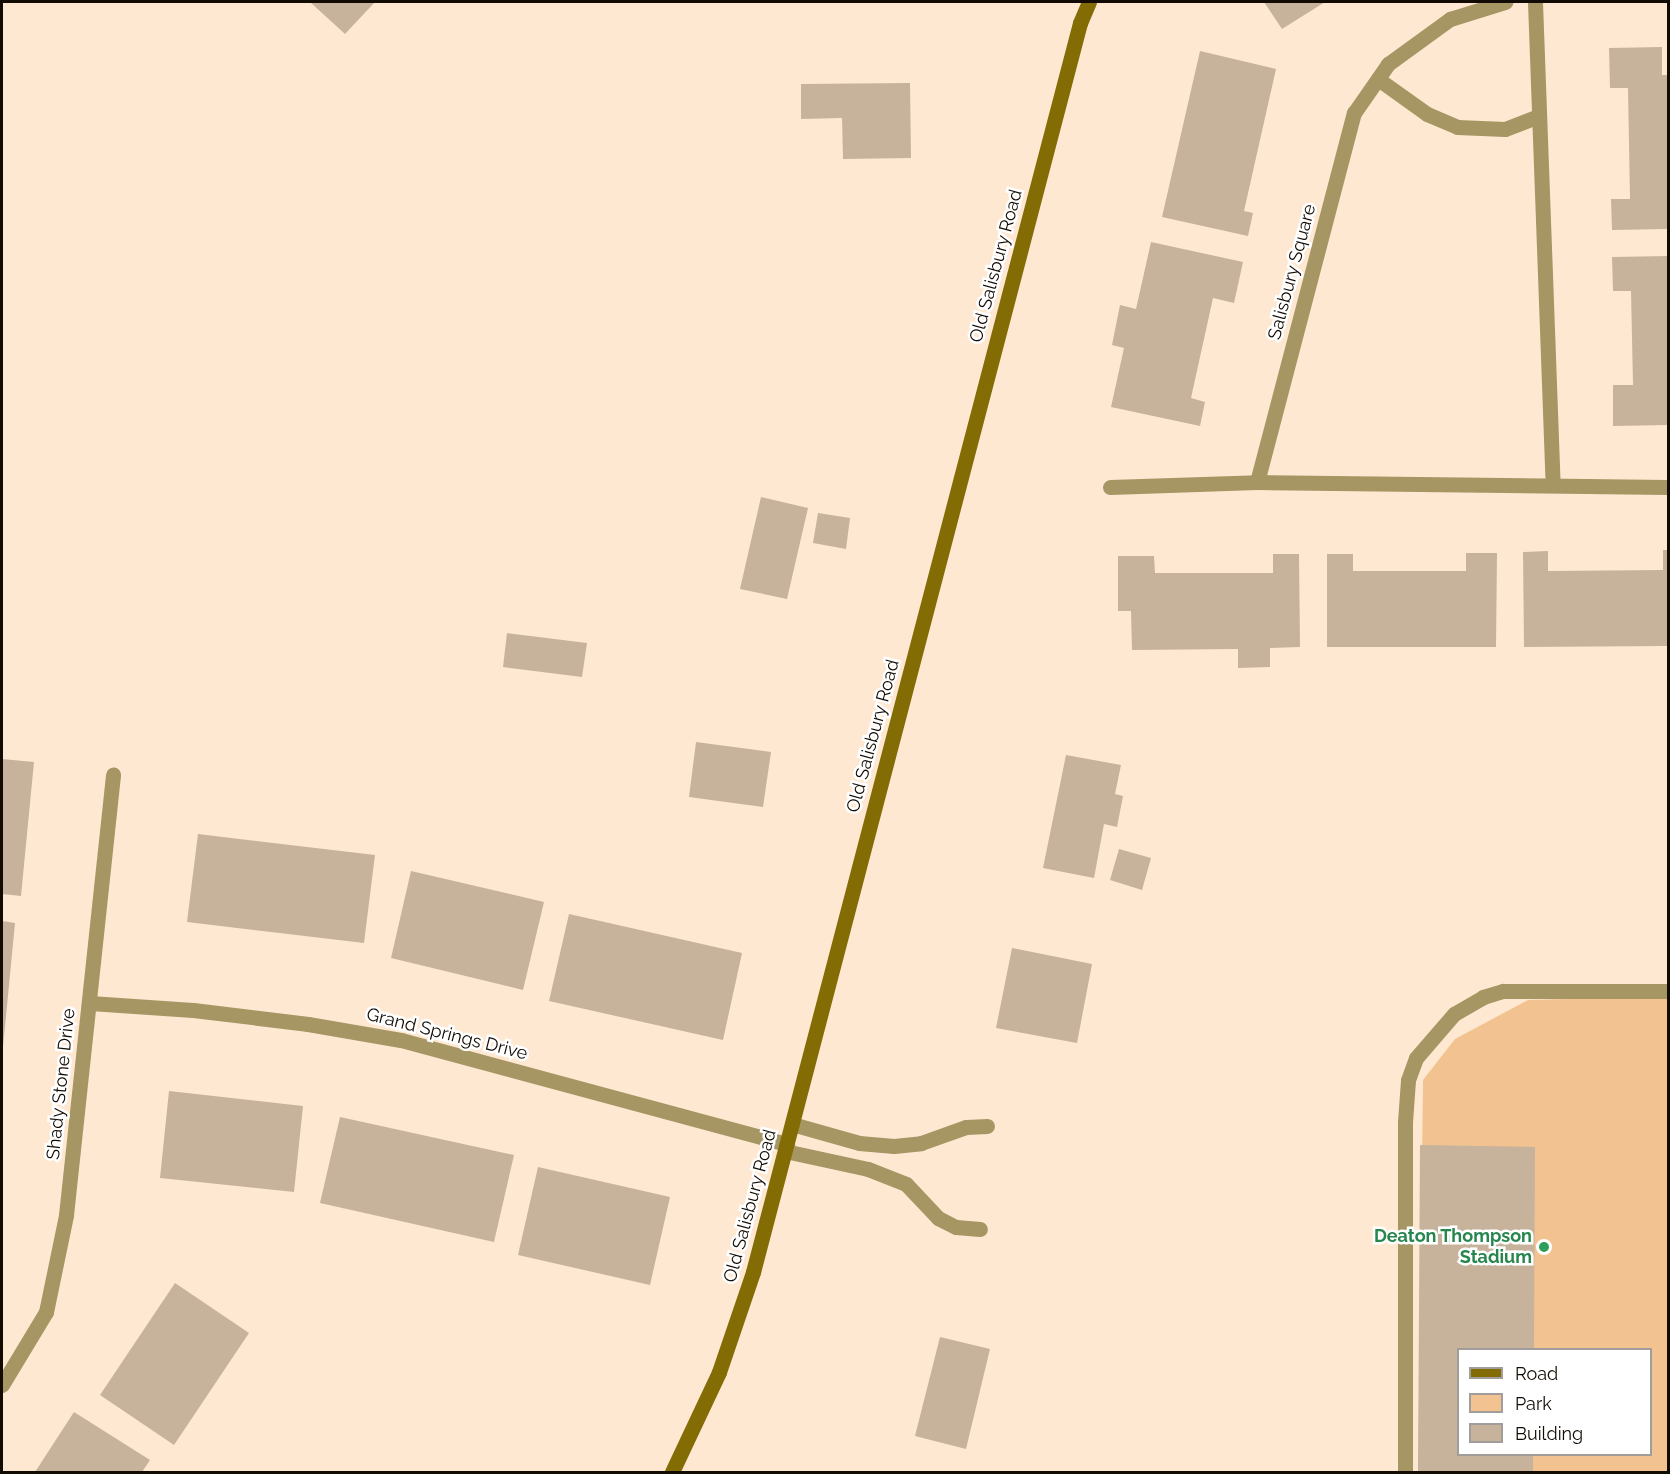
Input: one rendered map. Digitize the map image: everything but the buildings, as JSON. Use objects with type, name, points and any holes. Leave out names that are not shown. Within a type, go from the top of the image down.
[{"type":"main road","name":"Old Salisbury Road","points":[[672,1473],[719,1372],[753,1272],[1077,35],[1089,2]]},
{"type":"street","name":"Salisbury Square","points":[[1257,482],[1354,113],[1388,64],[1450,19],[1505,2]]},
{"type":"street","points":[[1535,2],[1552,485]]},
{"type":"street","points":[[1378,79],[1427,114],[1457,127],[1505,129],[1539,116]]},
{"type":"street","points":[[1110,487],[1257,482],[1668,487]]},
{"type":"street","name":"Shady Stone Drive","points":[[2,1385],[46,1312],[66,1215],[113,774]]},
{"type":"street","points":[[1405,1473],[1405,1122],[1408,1080],[1416,1058],[1454,1014],[1483,997],[1503,991],[1668,991]]},
{"type":"street","name":"Grand Springs Drive","points":[[90,1004],[193,1010],[308,1024],[401,1040],[868,1169],[906,1184],[938,1218],[956,1227],[980,1229]]},
{"type":"street","points":[[792,1124],[859,1143],[894,1146],[921,1143],[966,1127],[987,1126]]},
{"type":"green space","name":"Deaton Thompson Stadium","points":[[1668,998],[1668,1472],[1418,1472],[1423,1080],[1455,1039],[1528,1000]]},
{"type":"place","name":"Deaton Thompson Stadium","points":[[1544,1247]]}]
